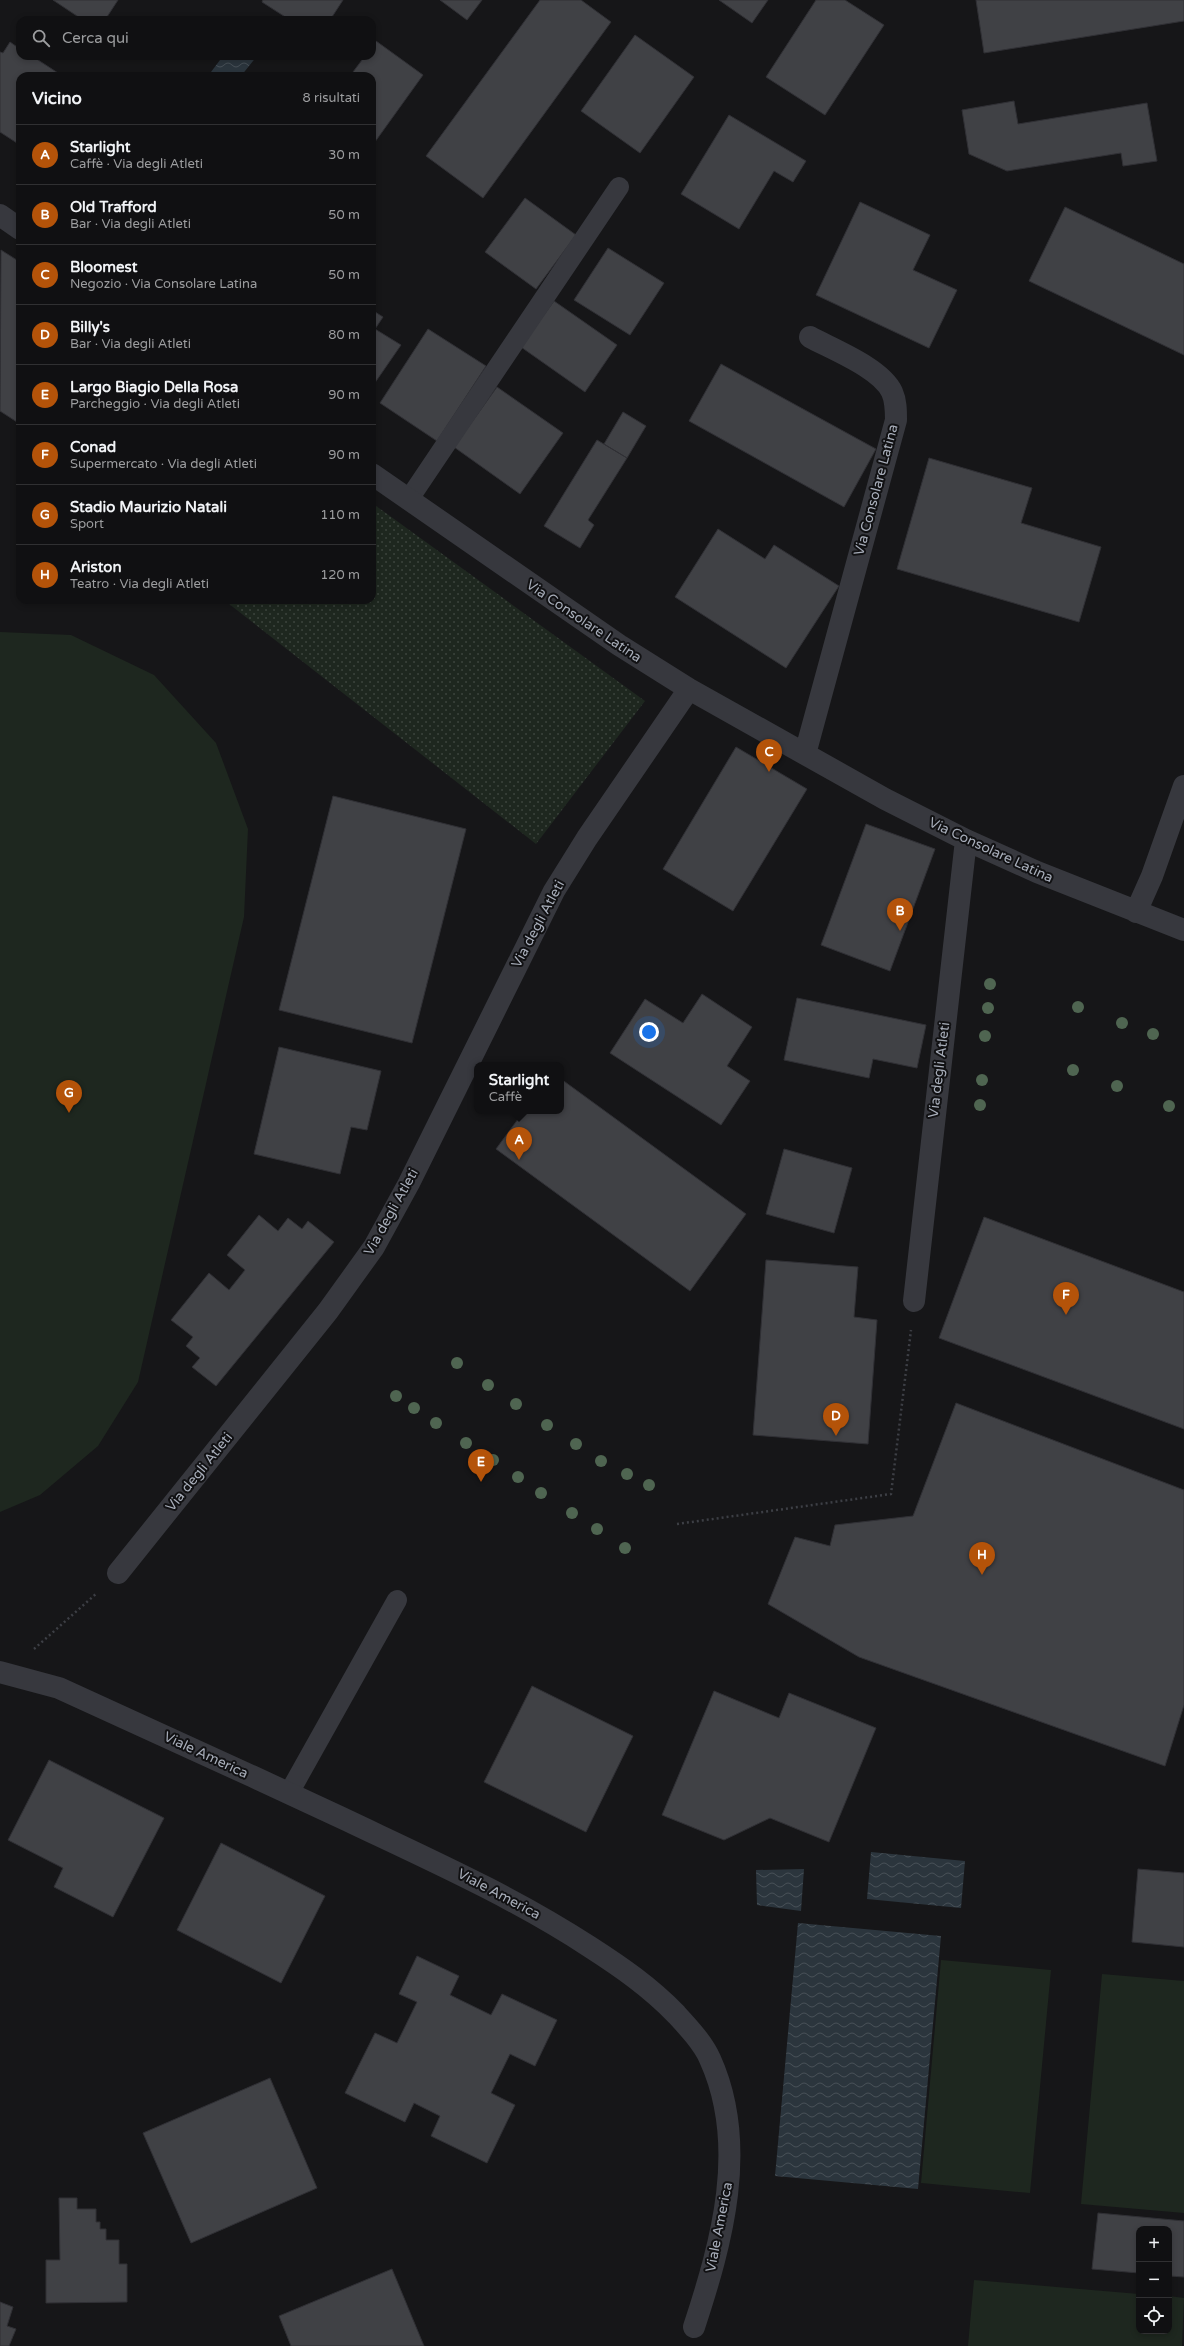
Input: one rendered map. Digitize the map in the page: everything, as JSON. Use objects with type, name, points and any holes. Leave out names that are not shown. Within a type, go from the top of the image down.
[{"type":"street","points":[[0,215],[16,226]]},
{"type":"street","name":"Via Consolare Latina","points":[[805,754],[894,427],[896,411],[892,392],[880,377],[810,337]]},
{"type":"street","name":"Via Consolare Latina","points":[[376,477],[619,645],[689,689],[805,754],[966,840],[1037,872],[1184,930]]},
{"type":"street","name":"Via degli Atleti","points":[[118,1574],[328,1311],[374,1247],[409,1183],[554,891],[583,845],[689,689]]},
{"type":"street","points":[[1136,912],[1152,876],[1184,786]]},
{"type":"street","name":"Via degli Atleti","points":[[914,1301],[966,840]]},
{"type":"street","name":"Viale America","points":[[3,1673],[59,1688],[438,1863],[552,1922],[632,1974],[662,2000],[687,2026],[709,2056],[723,2092],[730,2138],[729,2183],[722,2223],[705,2294],[694,2327]]},
{"type":"lane","points":[[409,500],[619,187]]},
{"type":"lane","points":[[289,1793],[397,1600]]},
{"type":"path","points":[[677,1524],[891,1494],[914,1301]]},
{"type":"path","points":[[3,1673],[118,1574]]},
{"type":"shaded area","points":[[376,506],[645,701],[536,844],[229,604],[376,604]]},
{"type":"shaded area","points":[[0,632],[71,635],[154,675],[216,743],[248,829],[244,917],[138,1382],[98,1446],[40,1495],[0,1512]]},
{"type":"shaded area","points":[[941,1960],[1051,1970],[1030,2193],[921,2183]]},
{"type":"shaded area","points":[[1102,1974],[1184,1981],[1184,2213],[1081,2204]]},
{"type":"shaded area","points":[[974,2280],[1136,2294],[1136,2334],[1172,2334],[1172,2296],[1184,2298],[1182,2346],[968,2346]]},
{"type":"water","points":[[220,60],[254,60],[244,72],[211,72]]},
{"type":"water","points":[[871,1852],[965,1861],[961,1908],[867,1899]]},
{"type":"water","points":[[804,1869],[801,1911],[757,1905],[756,1870]]},
{"type":"water","points":[[798,1923],[941,1936],[918,2189],[775,2176]]},
{"type":"building","points":[[53,0],[118,0],[108,16],[77,16]]},
{"type":"building","points":[[263,0],[343,0],[333,16],[284,16],[262,2]]},
{"type":"building","points":[[440,0],[482,0],[467,20]]},
{"type":"building","points":[[540,0],[581,0],[611,22],[483,198],[426,156]]},
{"type":"building","points":[[719,0],[768,0],[752,23]]},
{"type":"building","points":[[816,0],[845,0],[884,25],[825,115],[766,77]]},
{"type":"building","points":[[976,0],[1184,0],[1184,21],[984,53]]},
{"type":"building","points":[[635,35],[694,77],[640,153],[581,111]]},
{"type":"building","points":[[376,41],[423,75],[376,140],[376,72],[353,72],[362,60],[376,60]]},
{"type":"building","points":[[10,42],[16,46],[16,60],[38,60],[56,72],[16,72],[16,142],[0,132],[0,52],[3,53]]},
{"type":"building","points":[[1014,101],[1018,124],[1147,103],[1157,161],[1123,166],[1121,153],[1007,171],[969,154],[962,110]]},
{"type":"building","points":[[729,115],[806,161],[793,182],[774,171],[739,229],[681,194]]},
{"type":"building","points":[[525,198],[576,235],[536,289],[485,252]]},
{"type":"building","points":[[860,202],[930,235],[913,270],[957,290],[929,348],[816,295]]},
{"type":"building","points":[[1065,207],[1184,264],[1184,355],[1029,281]]},
{"type":"building","points":[[608,248],[664,283],[630,335],[574,300]]},
{"type":"building","points":[[1,250],[16,259],[16,421],[0,411]]},
{"type":"building","points":[[554,301],[617,345],[585,392],[521,347]]},
{"type":"building","points":[[376,313],[383,317],[376,328]]},
{"type":"building","points":[[428,329],[486,366],[437,441],[380,403]]},
{"type":"building","points":[[376,330],[401,345],[376,381]]},
{"type":"building","points":[[721,364],[876,449],[844,507],[689,421]]},
{"type":"building","points":[[497,387],[563,433],[520,494],[454,447]]},
{"type":"building","points":[[623,412],[646,426],[627,458],[604,444]]},
{"type":"building","points":[[597,440],[627,458],[588,520],[594,525],[580,548],[544,526]]},
{"type":"building","points":[[929,458],[1032,488],[1021,523],[1101,547],[1079,622],[897,569]]},
{"type":"building","points":[[718,529],[765,559],[774,545],[839,586],[786,668],[675,597]]},
{"type":"building","points":[[736,747],[807,789],[733,911],[663,869]]},
{"type":"building","points":[[333,796],[466,829],[412,1043],[279,1010]]},
{"type":"building","points":[[866,824],[935,849],[890,971],[821,945]]},
{"type":"building","points":[[702,994],[752,1027],[727,1066],[750,1081],[721,1125],[610,1053],[645,999],[683,1023]]},
{"type":"building","points":[[797,998],[926,1025],[917,1068],[873,1059],[869,1078],[784,1060]]},
{"type":"building","points":[[279,1047],[381,1071],[367,1130],[351,1127],[340,1174],[254,1154]]},
{"type":"building","points":[[564,1081],[746,1214],[690,1291],[496,1149],[522,1114],[564,1114]]},
{"type":"building","points":[[784,1149],[852,1168],[834,1233],[766,1214]]},
{"type":"building","points":[[259,1215],[278,1231],[288,1218],[302,1229],[308,1221],[334,1242],[216,1386],[192,1367],[200,1358],[186,1346],[193,1337],[171,1320],[209,1273],[229,1290],[245,1270],[227,1255]]},
{"type":"building","points":[[984,1217],[1184,1292],[1184,1429],[939,1338]]},
{"type":"building","points":[[766,1260],[858,1267],[854,1317],[877,1320],[868,1444],[753,1435]]},
{"type":"building","points":[[956,1403],[1184,1490],[1184,1705],[1165,1766],[859,1657],[768,1604],[795,1537],[830,1546],[835,1525],[913,1516]]},
{"type":"building","points":[[532,1686],[633,1736],[586,1832],[484,1782]]},
{"type":"building","points":[[714,1691],[779,1718],[789,1693],[876,1728],[829,1842],[770,1818],[724,1840],[662,1815]]},
{"type":"building","points":[[49,1760],[164,1818],[113,1917],[54,1887],[63,1868],[8,1840]]},
{"type":"building","points":[[221,1843],[325,1896],[281,1983],[177,1930]]},
{"type":"building","points":[[1138,1869],[1184,1873],[1184,1947],[1132,1942]]},
{"type":"building","points":[[417,1956],[459,1976],[450,1995],[491,2015],[502,1994],[557,2020],[535,2066],[510,2054],[491,2093],[515,2105],[487,2163],[431,2136],[440,2116],[414,2103],[405,2122],[345,2093],[375,2033],[397,2043],[417,2002],[399,1994]]},
{"type":"building","points":[[270,2078],[317,2188],[191,2243],[143,2133]]},
{"type":"building","points":[[59,2198],[77,2198],[77,2209],[96,2209],[96,2222],[100,2222],[100,2229],[106,2229],[106,2240],[119,2240],[119,2264],[127,2264],[127,2302],[46,2303],[46,2260],[60,2260]]},
{"type":"building","points":[[1098,2213],[1184,2221],[1184,2277],[1172,2276],[1172,2226],[1136,2226],[1136,2273],[1092,2269]]},
{"type":"building","points":[[392,2269],[424,2346],[291,2346],[279,2316]]},
{"type":"building","points":[[0,2302],[13,2307],[7,2326],[16,2329],[9,2346],[0,2346]]},
{"type":"place","name":"Bloomest","points":[[769,772]]},
{"type":"place","name":"Old Trafford","points":[[900,931]]},
{"type":"place","name":"Stadio Maurizio Natali","points":[[69,1113]]},
{"type":"place","name":"Starlight","points":[[519,1160]]},
{"type":"place","name":"Conad","points":[[1066,1315]]},
{"type":"place","name":"Billy's","points":[[836,1436]]},
{"type":"place","name":"Largo Biagio Della Rosa","points":[[481,1482]]},
{"type":"place","name":"Ariston","points":[[982,1575]]}]
